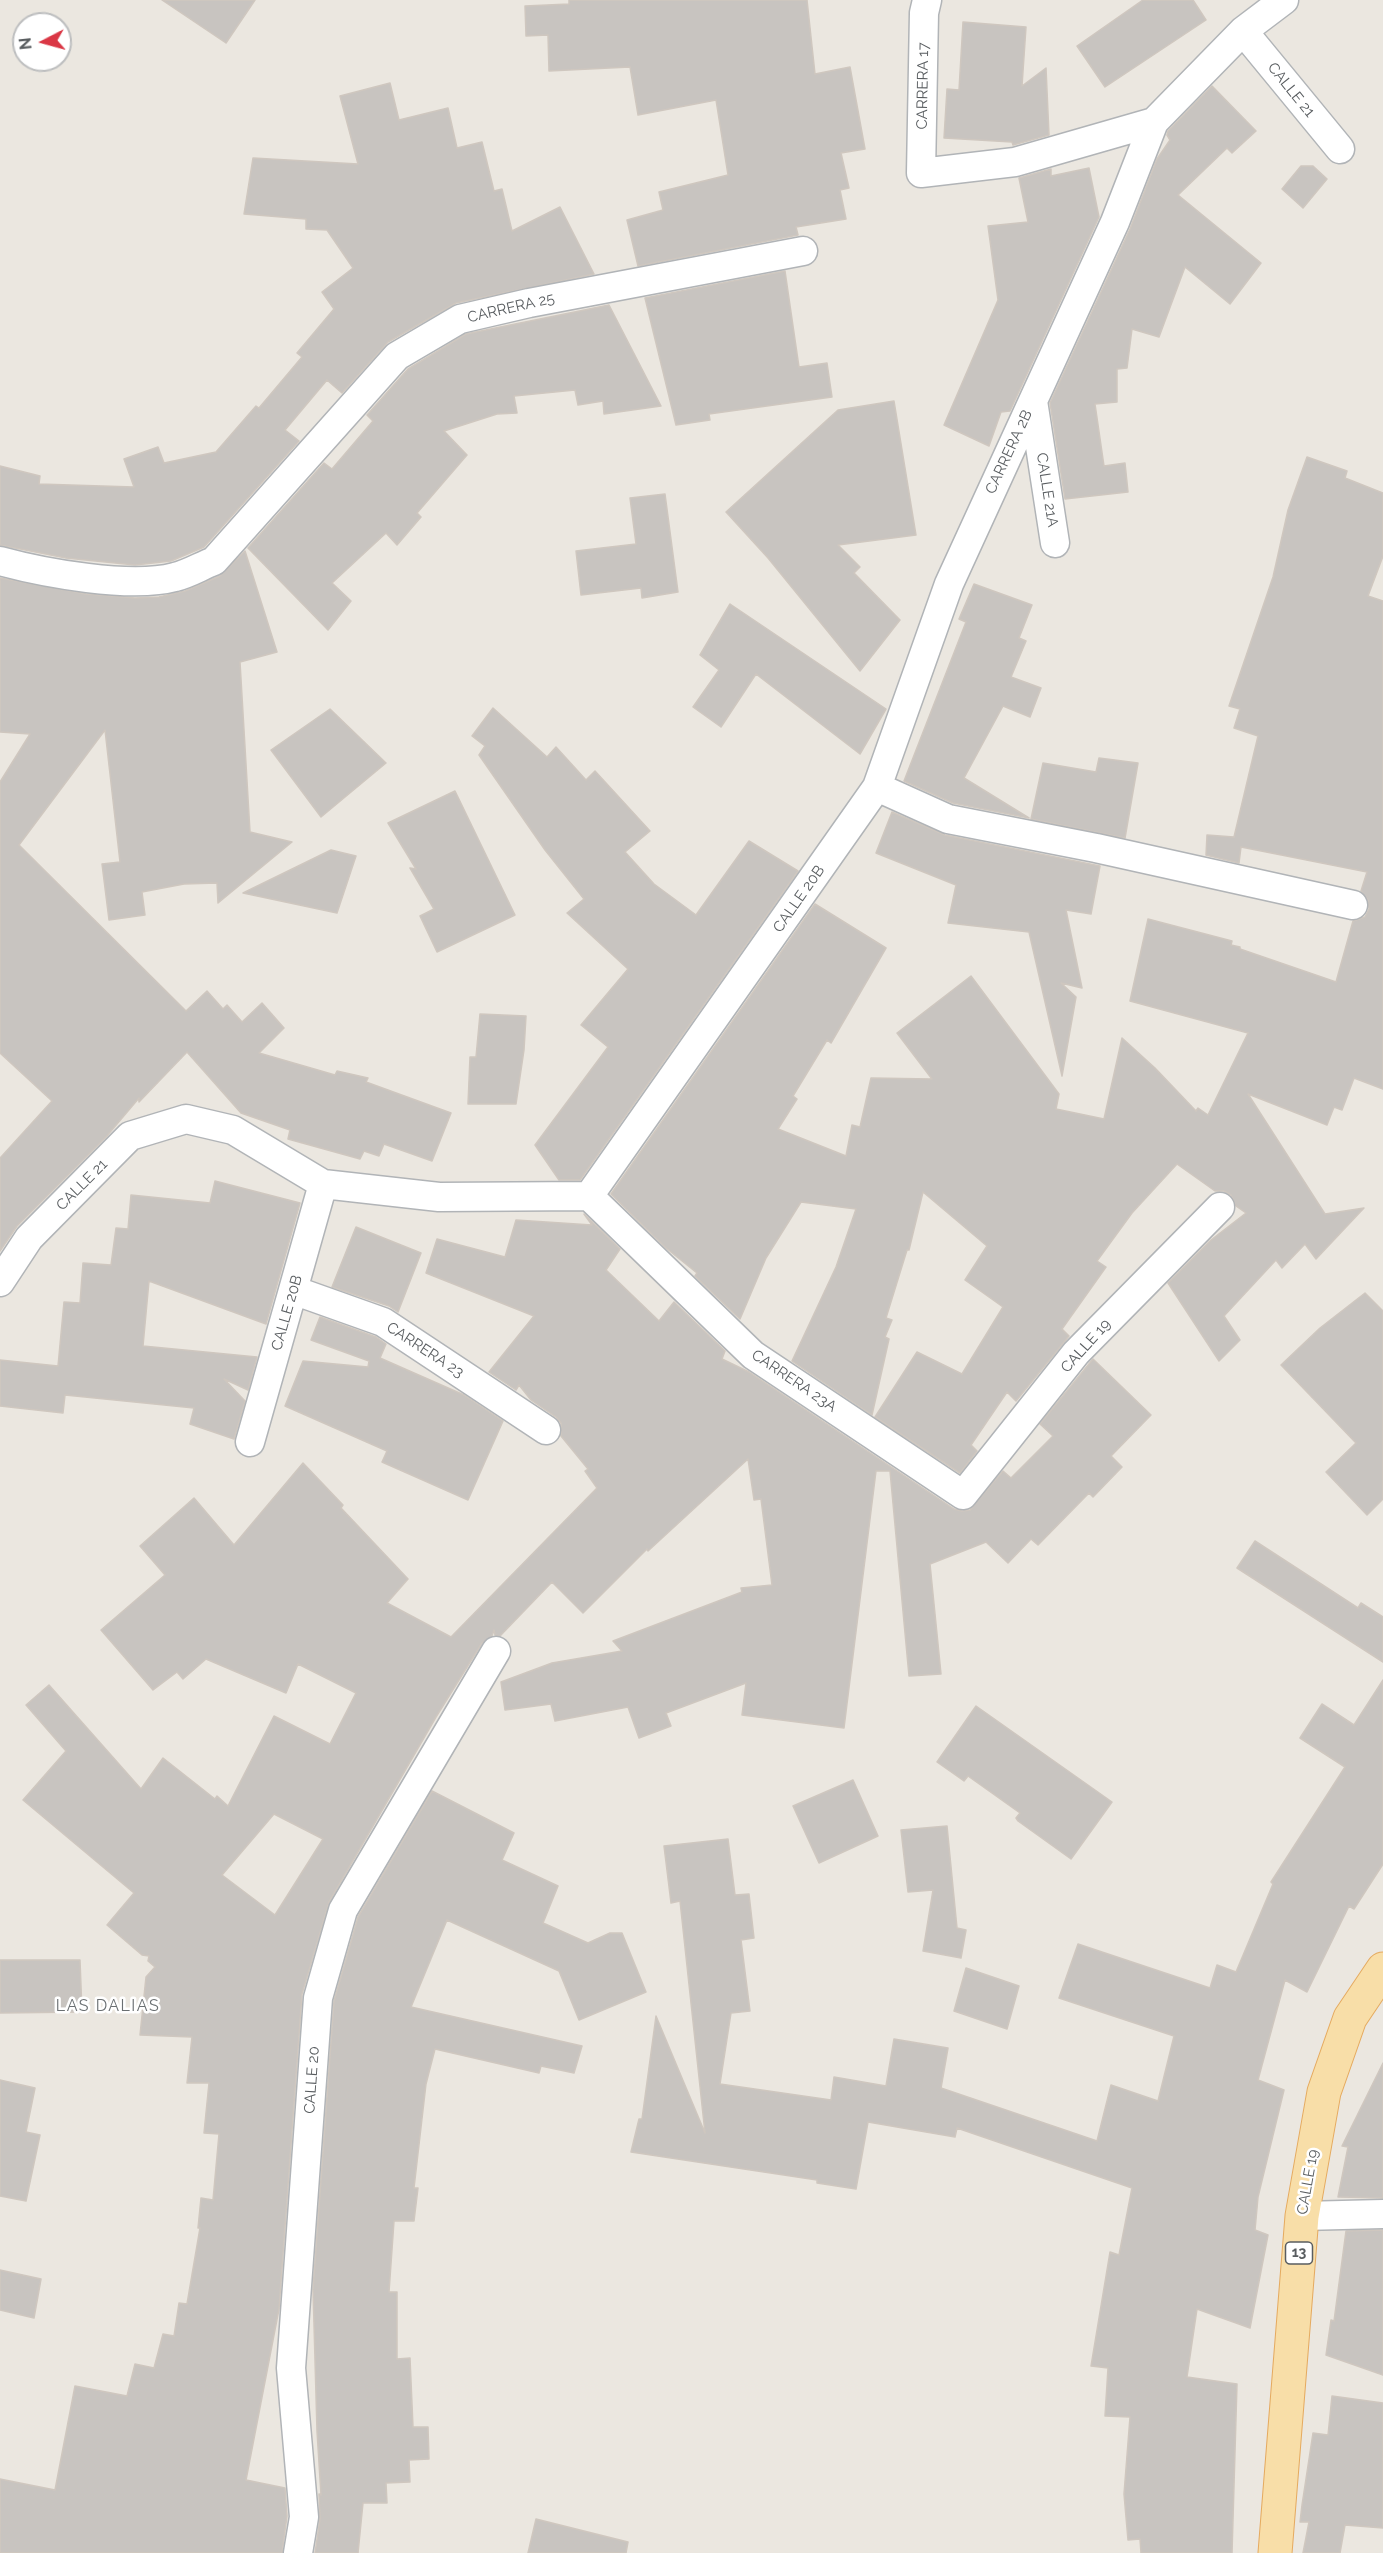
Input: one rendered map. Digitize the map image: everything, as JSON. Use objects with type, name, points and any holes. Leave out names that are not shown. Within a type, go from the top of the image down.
[{"type":"main road","name":"CALLE 19","points":[[1275,2553],[1302,2216],[1324,2092],[1350,2018],[1383,1969]]},
{"type":"street","name":"CARRERA 17","points":[[927,0],[924,13],[921,173],[1015,162],[1154,122]]},
{"type":"street","points":[[1154,122],[1243,31],[1284,0]]},
{"type":"street","name":"CALLE 21","points":[[1243,31],[1340,149]]},
{"type":"street","name":"CARRERA 2B","points":[[877,788],[949,584],[1115,222],[1154,122]]},
{"type":"street","name":"CARRERA 25","points":[[0,561],[40,572],[146,582],[176,577],[214,561],[397,356],[460,320],[529,303],[802,251]]},
{"type":"street","name":"CALLE 21A","points":[[1033,401],[1055,543]]},
{"type":"street","points":[[877,788],[948,819],[1096,848],[1353,905]]},
{"type":"street","name":"CALLE 20B","points":[[589,1196],[877,788]]},
{"type":"street","name":"CALLE 21","points":[[0,1282],[29,1238],[130,1136],[186,1119],[233,1130],[323,1184]]},
{"type":"street","points":[[323,1184],[439,1197],[589,1196]]},
{"type":"street","name":"CALLE 20B","points":[[250,1443],[323,1184]]},
{"type":"street","name":"CARRERA 23A","points":[[589,1196],[753,1355],[963,1495]]},
{"type":"street","name":"CALLE 19","points":[[963,1495],[1077,1353],[1220,1207]]},
{"type":"street","name":"CARRERA 23","points":[[293,1290],[383,1322],[546,1430]]},
{"type":"street","name":"CALLE 20","points":[[298,2553],[304,2517],[291,2368],[318,1998],[343,1910],[496,1651]]},
{"type":"street","points":[[1302,2216],[1383,2214]]},
{"type":"building","points":[[162,0],[255,0],[226,43]]},
{"type":"building","points":[[569,0],[807,0],[815,74],[850,67],[865,149],[841,153],[849,188],[840,190],[846,219],[796,227],[798,235],[638,266],[627,220],[663,210],[659,192],[728,175],[716,100],[638,115],[630,67],[549,71],[548,35],[526,36],[525,6],[569,4]]},
{"type":"building","points":[[1143,0],[1193,0],[1206,20],[1105,87],[1077,46]]},
{"type":"building","points":[[963,22],[1026,27],[1022,86],[1046,68],[1049,135],[1013,145],[1012,142],[944,138],[947,89],[959,90]]},
{"type":"building","points":[[390,83],[399,120],[448,108],[457,148],[482,142],[494,191],[502,189],[512,231],[560,207],[594,274],[456,303],[388,342],[342,393],[327,380],[285,430],[299,441],[204,547],[171,561],[135,565],[66,558],[0,545],[0,466],[40,476],[39,484],[134,487],[124,459],[158,447],[164,463],[216,452],[256,406],[259,408],[302,357],[297,353],[334,309],[322,292],[353,268],[327,230],[306,229],[306,219],[244,214],[253,158],[358,164],[340,96]]},
{"type":"building","points":[[1212,86],[1256,131],[1232,153],[1227,148],[1178,195],[1261,263],[1230,304],[1185,267],[1159,337],[1132,329],[1127,368],[1117,369],[1117,402],[1095,404],[1104,466],[1125,463],[1128,492],[1065,499],[1050,403],[1130,229],[1157,159],[1170,140],[1167,135],[1168,131]]},
{"type":"building","points":[[1301,166],[1313,166],[1327,179],[1303,208],[1282,189]]},
{"type":"building","points":[[1089,168],[1099,217],[1010,411],[1001,412],[989,446],[944,425],[998,300],[988,226],[1028,222],[1019,178],[1051,169],[1051,176]]},
{"type":"building","points":[[785,271],[799,367],[827,363],[832,397],[709,414],[710,420],[676,425],[645,298]]},
{"type":"building","points":[[609,305],[661,406],[604,414],[603,401],[578,405],[575,390],[514,396],[517,413],[497,414],[444,431],[467,455],[417,513],[421,517],[397,545],[386,533],[332,583],[351,601],[328,630],[248,548],[324,463],[332,469],[373,421],[367,415],[408,369],[466,334]]},
{"type":"building","points":[[894,401],[916,535],[838,545],[860,567],[854,573],[900,620],[860,671],[768,558],[726,512],[838,410]]},
{"type":"building","points":[[1307,457],[1347,471],[1345,478],[1383,493],[1383,556],[1368,596],[1383,601],[1383,1089],[1354,1078],[1342,1110],[1334,1107],[1327,1125],[1248,1094],[1325,1214],[1364,1208],[1316,1259],[1305,1244],[1282,1268],[1276,1260],[1224,1316],[1240,1340],[1219,1361],[1168,1283],[1211,1240],[1246,1213],[1236,1206],[1231,1195],[1224,1191],[1215,1191],[1177,1164],[1132,1213],[1097,1261],[1106,1267],[1062,1329],[1069,1336],[1016,1401],[1007,1392],[971,1445],[977,1451],[960,1473],[875,1417],[917,1352],[962,1374],[1003,1307],[965,1280],[987,1246],[923,1192],[909,1250],[907,1250],[886,1318],[892,1320],[885,1337],[889,1339],[872,1415],[792,1361],[836,1267],[856,1209],[801,1202],[766,1258],[740,1319],[695,1276],[697,1273],[666,1248],[611,1194],[815,904],[886,948],[831,1043],[827,1040],[793,1096],[797,1099],[778,1129],[846,1156],[852,1125],[860,1127],[871,1078],[932,1079],[897,1033],[971,976],[1059,1094],[1056,1109],[1104,1119],[1122,1038],[1155,1068],[1196,1111],[1198,1108],[1208,1115],[1248,1033],[1130,1001],[1148,919],[1232,941],[1231,945],[1240,947],[1240,949],[1336,982],[1353,921],[1365,917],[1369,909],[1368,900],[1361,891],[1367,872],[1241,847],[1239,863],[1206,855],[1207,835],[1234,837],[1258,736],[1234,728],[1240,709],[1229,706],[1273,577],[1288,510]]},
{"type":"building","points":[[665,494],[678,592],[642,598],[641,588],[581,595],[576,551],[636,544],[630,498]]},
{"type":"building","points":[[245,551],[277,652],[240,662],[250,832],[292,842],[218,903],[217,883],[184,884],[142,892],[145,915],[109,920],[102,864],[120,862],[105,730],[19,845],[186,1011],[207,991],[223,1009],[227,1005],[242,1022],[262,1003],[284,1028],[259,1053],[335,1075],[337,1071],[368,1078],[366,1082],[451,1113],[432,1161],[384,1144],[379,1156],[364,1151],[360,1159],[288,1139],[290,1130],[241,1113],[187,1052],[139,1102],[139,1098],[106,1137],[17,1226],[0,1251],[0,1158],[52,1101],[0,1053],[0,782],[30,734],[0,732],[0,578],[86,594],[135,598],[159,597],[185,591],[220,576]]},
{"type":"building","points":[[974,584],[1032,605],[1019,638],[1026,641],[1011,677],[1041,688],[1030,717],[1003,706],[964,778],[1029,818],[953,803],[904,781],[966,622],[959,619]]},
{"type":"building","points":[[730,604],[886,709],[860,754],[756,674],[721,727],[693,707],[719,670],[700,655]]},
{"type":"building","points":[[493,708],[547,757],[556,747],[586,780],[595,771],[650,831],[625,852],[654,884],[696,915],[749,841],[798,871],[580,1180],[559,1180],[535,1145],[608,1047],[581,1025],[628,969],[567,913],[584,899],[545,850],[479,755],[485,746],[472,736]]},
{"type":"building","points":[[330,709],[386,763],[321,817],[271,750]]},
{"type":"building","points":[[1099,758],[1138,763],[1125,838],[1031,819],[1043,763],[1096,772]]},
{"type":"building","points":[[455,791],[515,915],[437,952],[420,916],[434,909],[410,868],[416,869],[388,823]]},
{"type":"building","points":[[892,812],[945,835],[1100,866],[1091,914],[1066,910],[1082,988],[1061,983],[1076,997],[1062,1076],[1029,932],[948,923],[956,885],[876,853]]},
{"type":"building","points":[[331,850],[356,856],[337,913],[243,893]]},
{"type":"building","points":[[480,1014],[526,1016],[524,1050],[516,1104],[468,1104],[470,1057],[476,1057]]},
{"type":"building","points":[[215,1181],[300,1203],[266,1324],[149,1281],[143,1346],[257,1357],[248,1390],[224,1379],[245,1401],[234,1439],[190,1424],[194,1408],[65,1395],[63,1413],[0,1406],[0,1360],[58,1366],[64,1302],[80,1303],[83,1263],[111,1265],[116,1228],[128,1229],[131,1195],[210,1203]]},
{"type":"building","points":[[584,1214],[620,1249],[606,1270],[659,1321],[674,1302],[725,1351],[722,1359],[749,1372],[954,1509],[970,1510],[1003,1471],[1011,1478],[1053,1436],[1040,1424],[1093,1359],[1151,1415],[1111,1456],[1122,1467],[1093,1497],[1089,1493],[1038,1545],[1031,1539],[1008,1563],[986,1542],[930,1564],[941,1674],[909,1676],[890,1471],[876,1471],[844,1728],[742,1715],[746,1683],[666,1713],[671,1726],[639,1738],[628,1707],[555,1721],[551,1704],[505,1710],[501,1682],[552,1663],[622,1651],[613,1641],[742,1592],[741,1588],[772,1585],[761,1499],[754,1500],[748,1459],[648,1551],[647,1549],[583,1613],[552,1582],[500,1636],[495,1635],[494,1630],[492,1636],[482,1643],[436,1717],[329,1902],[302,1994],[279,2309],[246,2480],[285,2488],[287,2516],[282,2553],[0,2553],[0,2479],[55,2490],[75,2386],[127,2396],[135,2364],[154,2368],[163,2334],[174,2336],[179,2303],[187,2304],[200,2228],[198,2228],[201,2198],[213,2200],[219,2134],[204,2133],[209,2083],[187,2083],[192,2037],[140,2035],[146,1977],[155,1967],[148,1961],[149,1956],[142,1955],[107,1925],[134,1893],[23,1800],[66,1751],[26,1705],[49,1685],[141,1789],[163,1758],[215,1799],[217,1796],[228,1806],[274,1716],[330,1744],[356,1693],[298,1664],[286,1693],[206,1659],[183,1679],[177,1672],[153,1690],[101,1630],[165,1575],[140,1546],[194,1498],[234,1545],[303,1463],[343,1505],[341,1508],[408,1579],[387,1603],[451,1637],[597,1488],[585,1471],[588,1469],[561,1436],[561,1423],[556,1417],[531,1400],[519,1385],[516,1390],[489,1372],[534,1316],[426,1273],[437,1239],[505,1257],[516,1220],[592,1225]],"holes":[[[274,1814],[323,1839],[275,1915],[222,1875]]]},
{"type":"building","points":[[356,1227],[421,1253],[398,1312],[389,1306],[332,1287]]},
{"type":"building","points":[[1365,1293],[1383,1311],[1383,1499],[1367,1515],[1326,1472],[1356,1443],[1281,1365],[1320,1328]]},
{"type":"building","points":[[320,1317],[376,1337],[386,1344],[380,1358],[464,1395],[503,1421],[468,1500],[382,1462],[387,1451],[285,1406],[303,1361],[368,1367],[369,1361],[311,1340]]},
{"type":"building","points":[[1255,1541],[1358,1608],[1361,1603],[1383,1617],[1383,1662],[1237,1568]]},
{"type":"building","points":[[1383,1680],[1383,1864],[1354,1909],[1349,1906],[1307,1992],[1285,1980],[1258,2080],[1284,2090],[1258,2197],[1255,2230],[1268,2235],[1250,2328],[1197,2309],[1187,2377],[1237,2384],[1232,2553],[1141,2553],[1140,2539],[1128,2540],[1124,2494],[1130,2417],[1105,2416],[1108,2368],[1091,2366],[1110,2252],[1119,2255],[1132,2188],[957,2128],[955,2137],[868,2122],[856,2189],[817,2183],[817,2180],[631,2152],[639,2119],[642,2119],[656,2016],[705,2133],[680,1901],[671,1903],[664,1846],[728,1839],[735,1895],[749,1894],[754,1938],[741,1940],[750,2011],[731,2013],[720,2084],[831,2100],[834,2077],[886,2086],[894,2039],[948,2048],[941,2088],[1097,2141],[1111,2085],[1158,2101],[1174,2036],[1059,1998],[1078,1944],[1210,1988],[1217,1965],[1236,1972],[1273,1884],[1271,1882],[1345,1767],[1300,1738],[1322,1704],[1354,1725]]},
{"type":"building","points":[[976,1706],[1112,1802],[1071,1859],[1018,1821],[1016,1818],[1020,1813],[968,1776],[964,1781],[937,1762]]},
{"type":"building","points":[[853,1780],[878,1836],[819,1863],[793,1806]]},
{"type":"building","points":[[432,1791],[514,1833],[502,1860],[558,1886],[543,1923],[588,1943],[610,1933],[622,1933],[646,1992],[579,2020],[559,1971],[447,1920],[411,2007],[582,2046],[574,2073],[541,2066],[539,2073],[435,2049],[426,2084],[414,2188],[418,2188],[414,2221],[394,2221],[389,2292],[397,2292],[397,2359],[410,2358],[413,2427],[428,2427],[429,2459],[409,2460],[410,2482],[386,2483],[387,2503],[363,2503],[358,2553],[315,2553],[320,2519],[319,2494],[321,2495],[313,2289],[334,2001],[358,1917]]},
{"type":"building","points":[[947,1826],[957,1928],[966,1930],[961,1958],[923,1951],[933,1890],[908,1892],[901,1830]]},
{"type":"building","points":[[0,1960],[80,1960],[82,2012],[0,2013]]},
{"type":"building","points":[[966,1968],[1019,1986],[1007,2029],[954,2011]]},
{"type":"building","points":[[1383,2063],[1383,2198],[1338,2197],[1348,2147],[1342,2146]]},
{"type":"building","points":[[0,2080],[35,2088],[26,2132],[40,2135],[26,2201],[0,2196]]},
{"type":"building","points":[[1383,2230],[1383,2375],[1326,2355],[1331,2320],[1334,2321],[1346,2231]]},
{"type":"building","points":[[0,2270],[41,2279],[34,2318],[0,2310]]},
{"type":"building","points":[[1332,2396],[1383,2403],[1383,2528],[1345,2525],[1340,2553],[1303,2553],[1309,2522],[1300,2522],[1313,2433],[1328,2435]]},
{"type":"building","points":[[536,2519],[628,2542],[626,2553],[528,2553]]},
{"type":"district","name":"LAS DALIAS","points":[[108,2006]]}]
